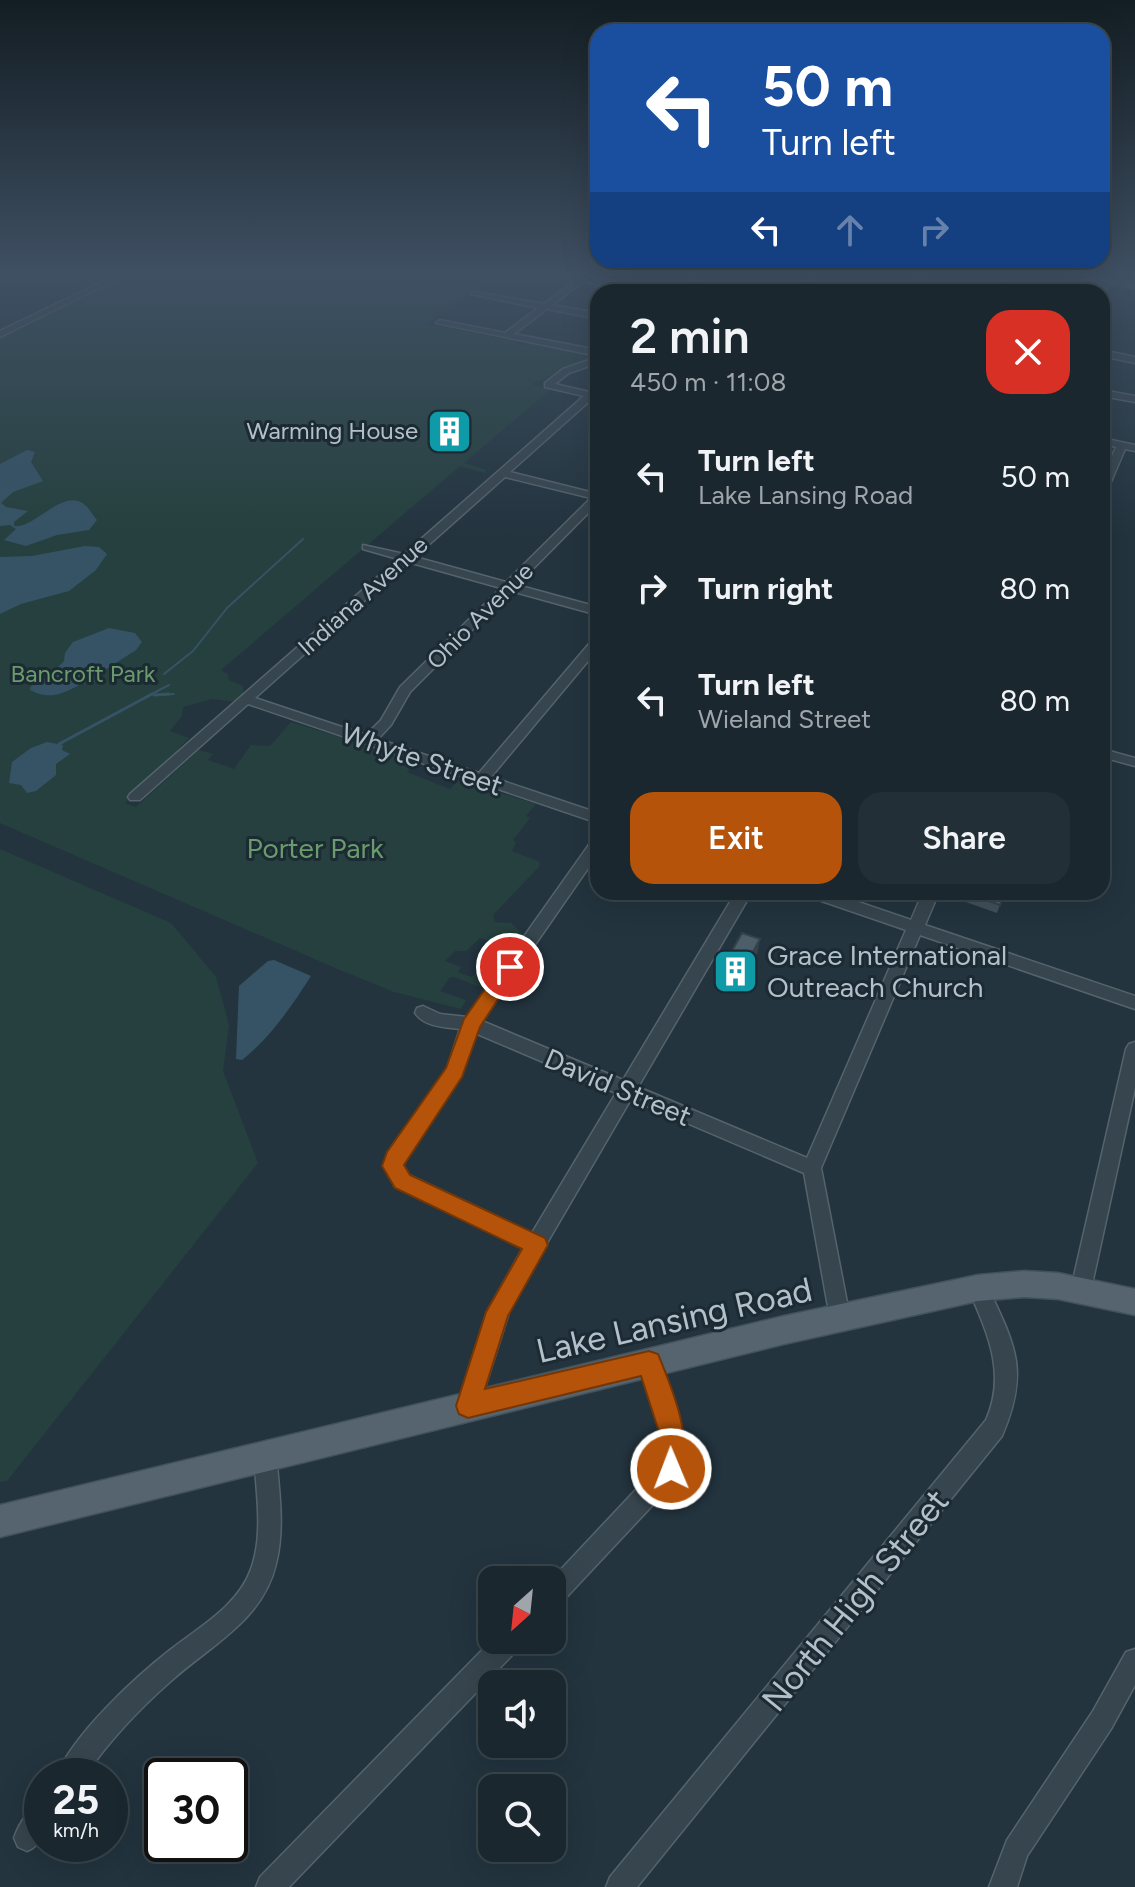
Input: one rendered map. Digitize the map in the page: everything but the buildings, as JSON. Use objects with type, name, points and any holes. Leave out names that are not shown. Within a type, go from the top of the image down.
[{"type":"main road","name":"Lake Lansing Road","points":[[0,1521],[649,1362],[978,1288],[1024,1284],[1081,1289],[1135,1302]]},
{"type":"street","points":[[590,363],[566,371],[548,385],[590,395]]},
{"type":"street","points":[[1110,394],[1135,399]]},
{"type":"street","name":"Indiana Avenue","points":[[135,797],[502,473],[590,399]]},
{"type":"street","points":[[1110,443],[1135,448]]},
{"type":"street","points":[[1110,473],[1122,445]]},
{"type":"street","points":[[502,473],[590,495]]},
{"type":"street","name":"Ohio Avenue","points":[[368,741],[386,722],[405,690],[590,505]]},
{"type":"street","points":[[367,547],[590,609]]},
{"type":"street","points":[[481,779],[590,650]]},
{"type":"street","name":"Whyte Street","points":[[246,699],[590,815]]},
{"type":"street","points":[[1110,755],[1135,762]]},
{"type":"street","points":[[537,1245],[402,1181],[396,1175],[395,1158],[455,1071],[471,1024],[590,854]]},
{"type":"street","points":[[468,1406],[497,1312],[739,900]]},
{"type":"street","points":[[835,900],[1135,1003]]},
{"type":"street","points":[[840,1318],[812,1168],[927,900]]},
{"type":"street","name":"David Street","points":[[423,1013],[438,1020],[471,1024],[812,1168]]},
{"type":"street","points":[[1081,1289],[1135,1049]]},
{"type":"street","name":"North High Street","points":[[620,1887],[994,1428],[1007,1396],[1008,1365],[978,1288]]},
{"type":"street","points":[[566,1581],[671,1469],[674,1441],[649,1362]]},
{"type":"street","points":[[83,1758],[112,1720],[165,1669],[239,1610],[252,1594],[262,1574],[265,1553],[268,1513],[265,1454]]},
{"type":"street","points":[[270,1887],[495,1654]]},
{"type":"street","points":[[1003,1887],[1016,1849],[1102,1720],[1135,1661]]},
{"type":"green space","points":[[0,360],[584,360],[535,382],[533,385],[551,389],[464,463],[487,470],[485,473],[460,466],[221,670],[228,674],[229,680],[243,686],[243,696],[237,702],[212,699],[183,707],[182,716],[170,731],[189,738],[125,803],[136,807],[199,750],[213,754],[208,760],[234,769],[251,745],[270,746],[291,722],[417,761],[407,772],[450,789],[459,780],[536,804],[526,816],[530,818],[513,840],[516,842],[512,851],[540,862],[539,867],[493,915],[495,922],[511,923],[525,936],[516,950],[480,938],[466,951],[455,951],[445,961],[461,967],[458,972],[471,977],[478,972],[488,975],[480,987],[450,977],[440,991],[466,1000],[461,1009],[394,992],[0,823]]},
{"type":"green space","points":[[0,849],[171,923],[216,977],[229,1025],[223,1071],[258,1163],[7,1481],[0,1482]]},
{"type":"water","points":[[27,450],[35,452],[31,462],[43,481],[13,492],[1,503],[6,507],[28,511],[14,522],[14,526],[31,521],[60,504],[78,501],[97,520],[89,530],[57,535],[26,546],[4,540],[16,529],[10,525],[0,526],[0,464]]},
{"type":"water","points":[[85,546],[99,547],[107,554],[96,570],[69,591],[21,604],[0,614],[0,557],[32,556]]},
{"type":"water","points":[[109,628],[135,633],[142,642],[136,650],[105,670],[95,682],[50,695],[30,690],[64,661],[65,653],[73,642]]},
{"type":"water","points":[[47,742],[63,745],[62,750],[70,754],[56,764],[56,775],[36,791],[27,793],[21,785],[9,783],[12,762],[31,748]]},
{"type":"water","points":[[274,960],[311,976],[271,1031],[242,1060],[236,1059],[239,986],[268,961]]},
{"type":"waterway","points":[[164,674],[193,651],[227,608],[303,539]]},
{"type":"waterway","points":[[148,696],[169,685]]},
{"type":"waterway","points":[[59,744],[152,694]]},
{"type":"waterway","points":[[169,694],[154,695],[174,694]]},
{"type":"place","name":"Warming House","points":[[449,431]]},
{"type":"place","name":"Grace International Outreach Church","points":[[736,971]]},
{"type":"route","points":[[510,967],[471,1024],[455,1071],[395,1158],[393,1166],[402,1181],[537,1245],[497,1312],[468,1406],[649,1362],[674,1441],[675,1456],[671,1469]]},
{"type":"park label","name":"Bancroft Park","points":[[83,674]]},
{"type":"park label","name":"Porter Park","points":[[315,848]]}]
